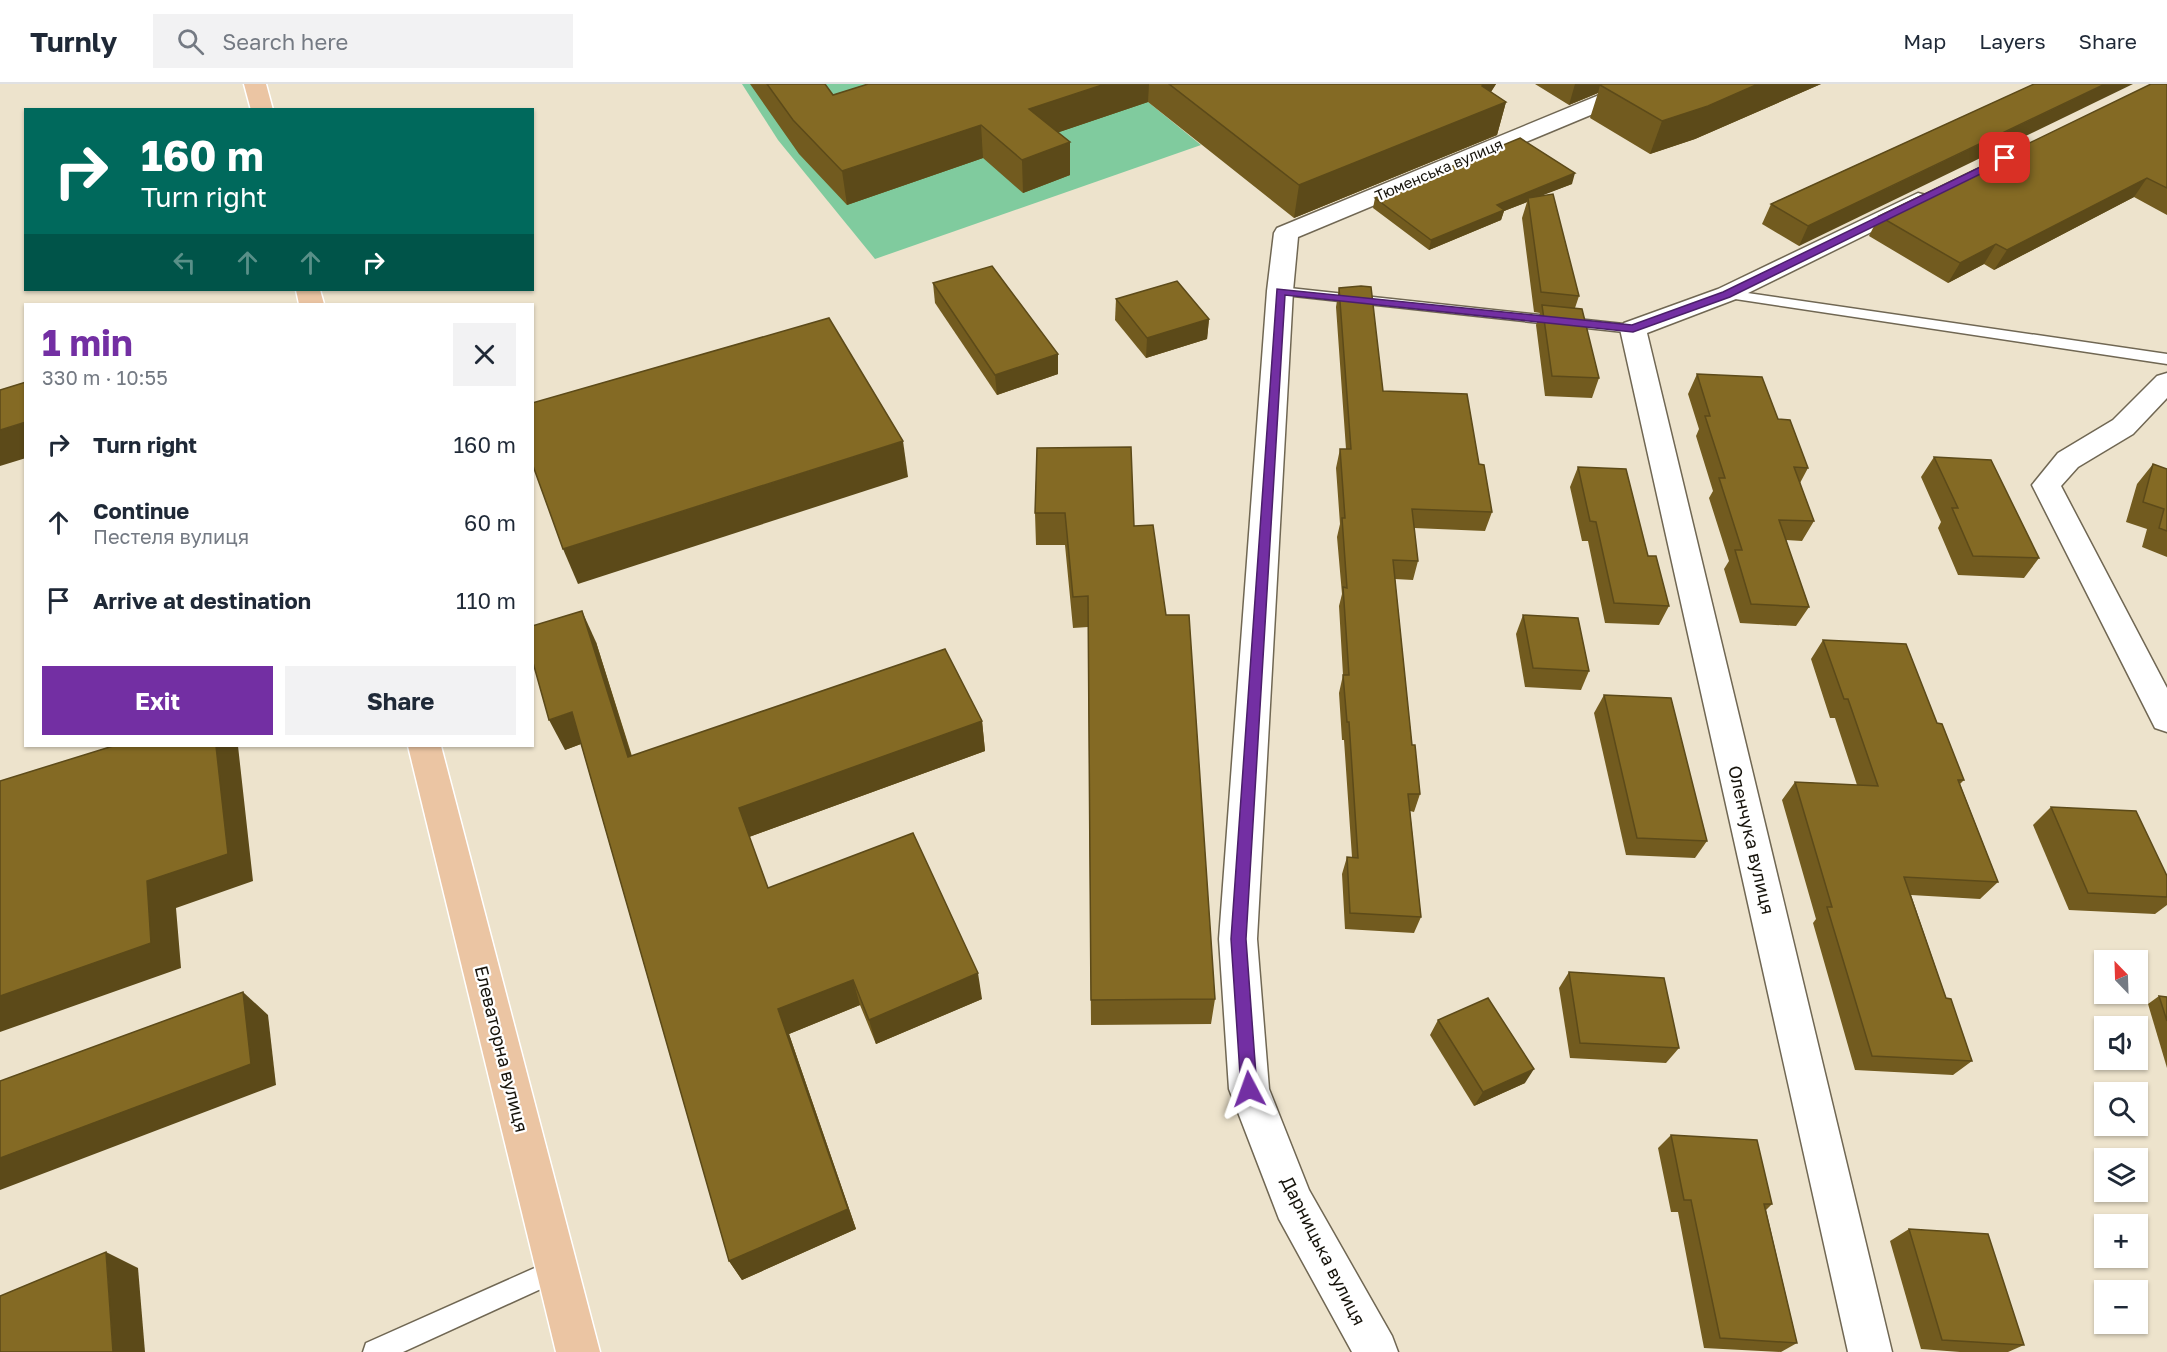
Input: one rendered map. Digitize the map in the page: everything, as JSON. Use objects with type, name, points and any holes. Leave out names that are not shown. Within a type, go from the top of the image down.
[{"type":"main road","points":[[255,84],[261,108]]},
{"type":"main road","name":"Елеваторна вулиця","points":[[424,747],[578,1352]]},
{"type":"street","name":"Тюменська вулиця","points":[[1280,291],[1286,233],[1645,84]]},
{"type":"street","points":[[1633,329],[1727,294],[1941,189]]},
{"type":"street","name":"Дарницька вулиця","points":[[1280,291],[1238,939],[1249,1089],[1294,1204],[1376,1352]]},
{"type":"street","name":"Оленчука вулиця","points":[[1633,329],[1870,1352]]},
{"type":"street","points":[[2167,382],[2122,427],[2068,460],[2046,485],[2167,719]]},
{"type":"lane","points":[[1280,291],[1633,329]]},
{"type":"lane","points":[[1727,294],[2167,359]]},
{"type":"lane","points":[[375,1352],[557,1270]]},
{"type":"green space","points":[[742,84],[1126,84],[1201,145],[875,259],[778,140]]},
{"type":"building","points":[[767,84],[825,84],[833,95],[868,84],[1105,84],[1029,109],[1070,142],[1022,160],[981,125],[842,171],[793,120]]},
{"type":"building","points":[[1169,84],[1483,84],[1482,86],[1506,102],[1299,185]]},
{"type":"building","points":[[1758,84],[1708,106],[1662,121],[1600,85]]},
{"type":"building","points":[[2034,84],[2105,84],[1808,226],[1771,204]]},
{"type":"building","points":[[2151,84],[2167,84],[2167,188],[2147,178],[2007,250],[1996,244],[1960,263],[1879,216]]},
{"type":"building","points":[[1520,138],[1575,173],[1497,205],[1504,210],[1431,240],[1375,198]]},
{"type":"building","points":[[1553,194],[1579,296],[1541,292],[1528,198]]},
{"type":"building","points":[[992,266],[1058,354],[995,375],[933,283]]},
{"type":"building","points":[[1177,281],[1209,319],[1147,338],[1116,299]]},
{"type":"building","points":[[1371,287],[1383,391],[1467,394],[1479,464],[1484,465],[1492,512],[1412,509],[1418,561],[1393,560],[1412,745],[1415,745],[1420,794],[1408,794],[1421,917],[1350,913],[1347,857],[1358,858],[1349,722],[1347,722],[1343,675],[1349,675],[1343,587],[1347,588],[1340,449],[1351,449],[1339,288]]},
{"type":"building","points":[[1542,305],[1582,309],[1599,378],[1552,376]]},
{"type":"building","points":[[829,318],[903,441],[563,549],[534,469],[534,402]]},
{"type":"building","points":[[1697,374],[1762,377],[1778,419],[1790,420],[1808,468],[1794,467],[1814,521],[1779,520],[1809,607],[1751,604],[1735,550],[1742,550],[1719,478],[1725,478],[1705,416],[1710,416]]},
{"type":"building","points":[[24,383],[24,423],[0,430],[0,390]]},
{"type":"building","points":[[1131,447],[1134,526],[1153,525],[1166,615],[1189,615],[1215,999],[1091,1000],[1088,596],[1073,597],[1065,513],[1035,513],[1037,448]]},
{"type":"building","points":[[1934,457],[1991,460],[2039,558],[1973,556],[1952,508],[1958,508]]},
{"type":"building","points":[[2153,464],[2167,469],[2167,531],[2159,528],[2164,509],[2143,502]]},
{"type":"building","points":[[1578,467],[1626,469],[1648,556],[1656,556],[1669,606],[1614,603],[1596,522],[1590,521]]},
{"type":"building","points":[[582,611],[628,757],[945,649],[982,721],[739,808],[768,888],[913,833],[978,973],[869,1020],[853,980],[778,1009],[848,1209],[729,1261],[572,712],[549,720],[534,666],[534,625]]},
{"type":"building","points":[[1523,615],[1578,618],[1589,671],[1533,668]]},
{"type":"building","points":[[1823,640],[1906,644],[1937,723],[1942,724],[1964,780],[1958,780],[1998,882],[1904,877],[1946,998],[1951,999],[1972,1061],[1872,1056],[1827,907],[1832,907],[1795,782],[1878,786],[1848,699],[1844,699]]},
{"type":"building","points":[[1604,695],[1671,698],[1707,841],[1637,838]]},
{"type":"building","points":[[110,747],[216,747],[228,854],[147,881],[151,943],[0,996],[0,781]]},
{"type":"building","points":[[2051,807],[2136,811],[2167,876],[2167,897],[2088,893]]},
{"type":"building","points":[[1569,972],[1664,978],[1679,1048],[1580,1043]]},
{"type":"building","points":[[243,992],[251,1064],[0,1158],[0,1081]]},
{"type":"building","points":[[2159,996],[2167,997],[2167,1021]]},
{"type":"building","points":[[1488,998],[1534,1069],[1483,1092],[1438,1020]]},
{"type":"building","points":[[1671,1135],[1757,1140],[1772,1204],[1764,1204],[1797,1343],[1720,1338],[1691,1200],[1684,1200]]},
{"type":"building","points":[[1909,1229],[1988,1234],[2024,1345],[1942,1340]]},
{"type":"building","points":[[106,1252],[113,1352],[0,1352],[0,1296]]},
{"type":"route","points":[[1249,1089],[1238,939],[1280,291],[1633,329],[1727,294],[2005,158]]}]
